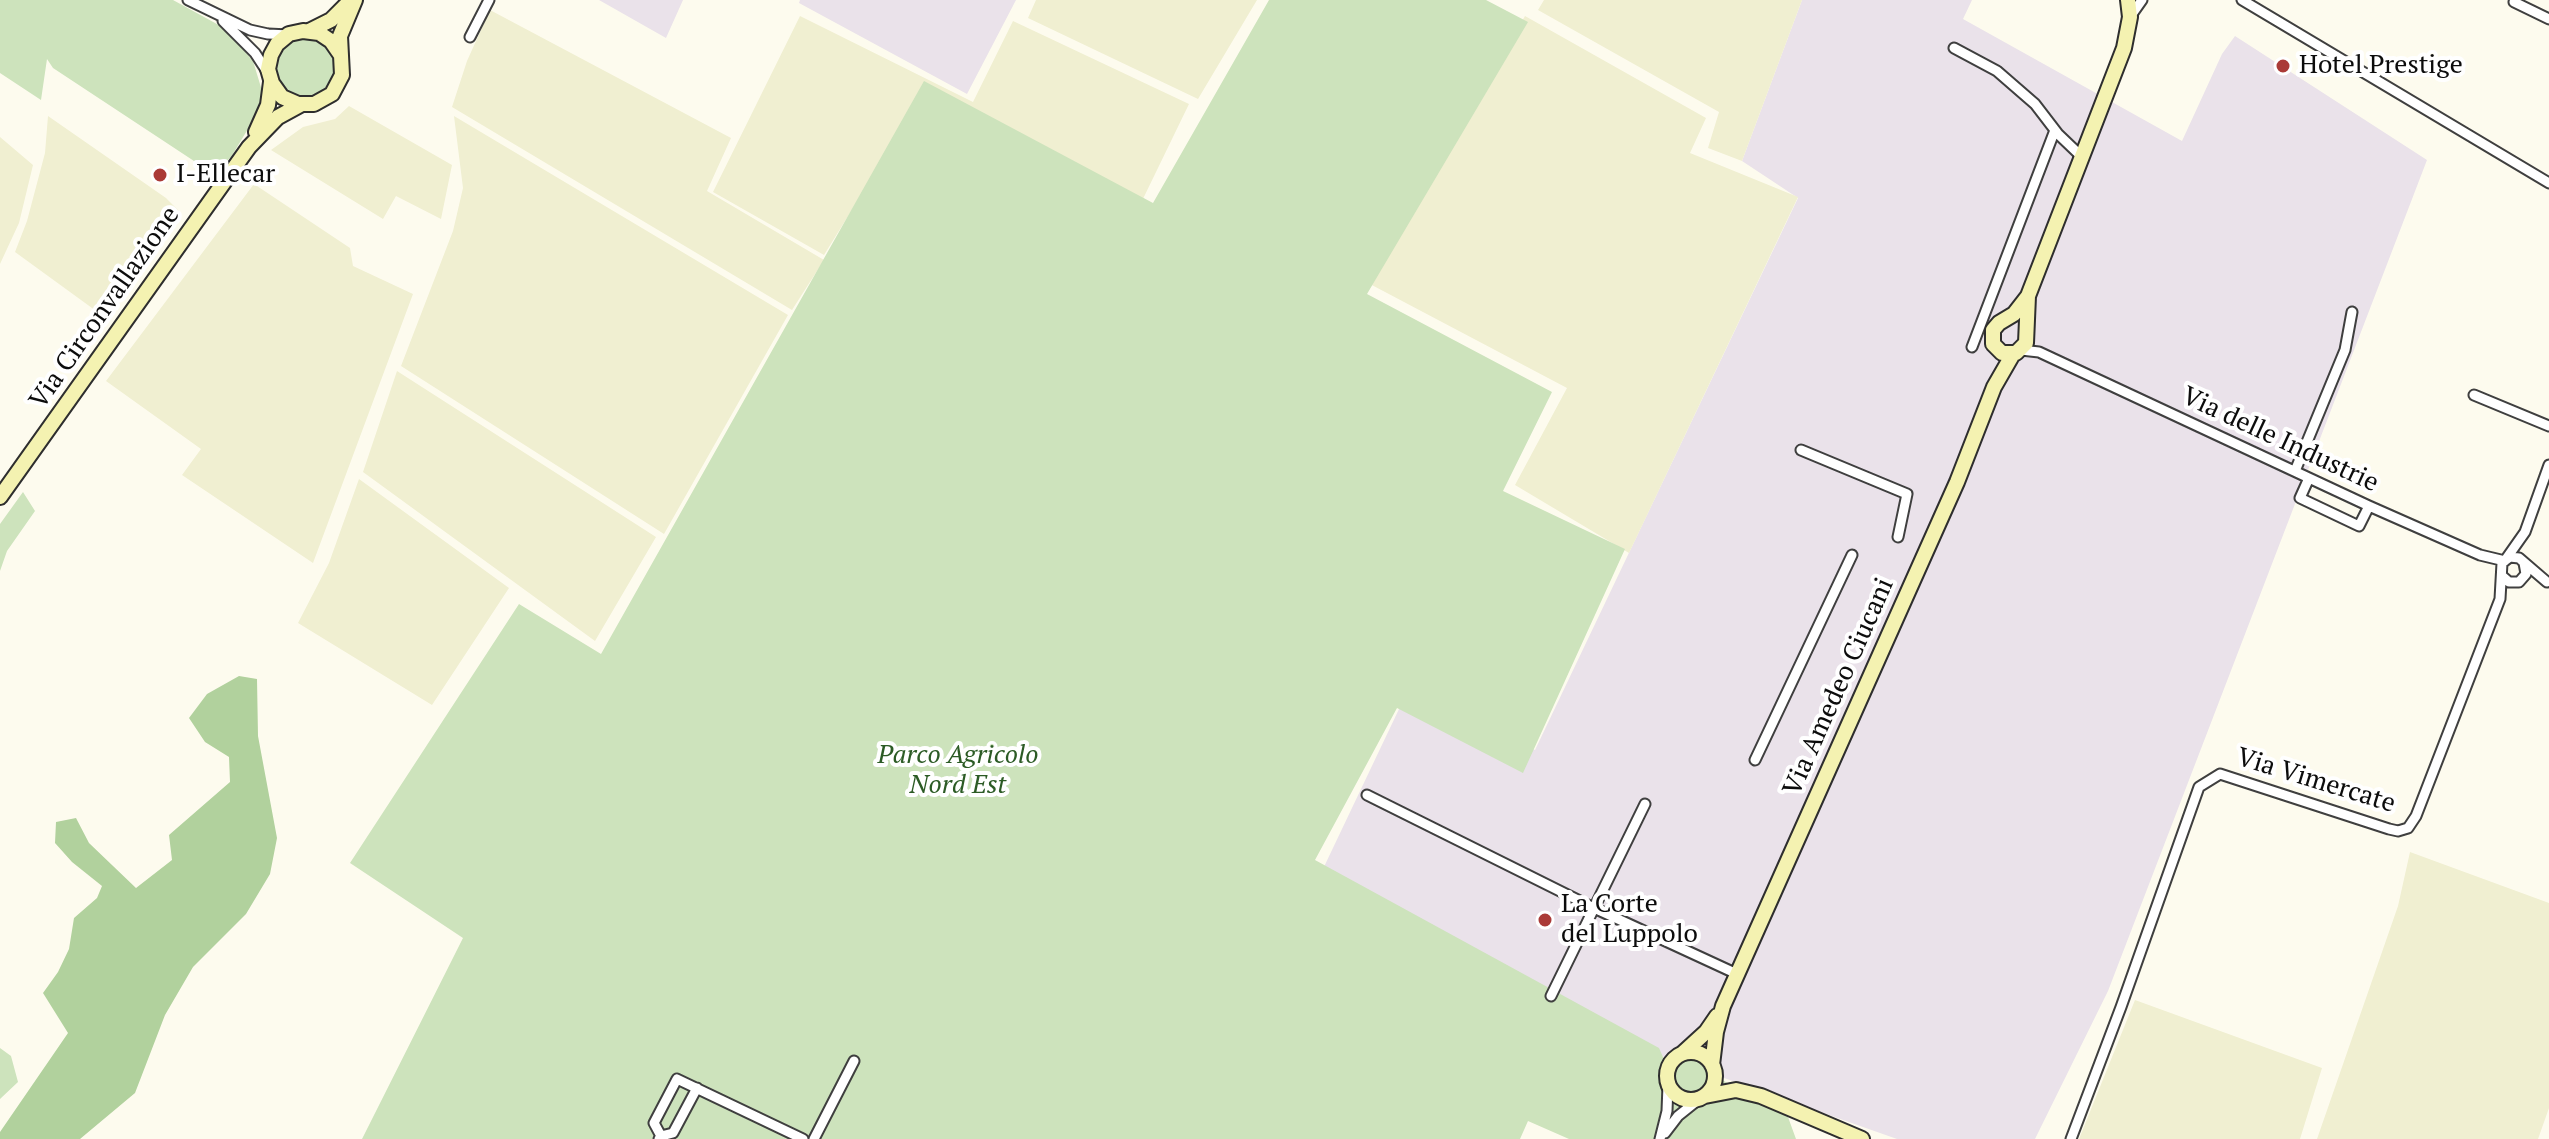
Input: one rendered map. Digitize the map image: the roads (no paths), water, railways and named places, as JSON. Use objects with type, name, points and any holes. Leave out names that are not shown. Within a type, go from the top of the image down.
[{"type":"main road","name":"Via Circonvallazione","points":[[249,147],[268,105],[271,54],[279,42],[289,35],[309,31],[331,20],[353,0]]},
{"type":"main road","name":"Via Circonvallazione","points":[[0,497],[249,147],[278,117],[300,105],[321,102],[336,89],[343,71],[340,54],[342,30],[353,0]]},
{"type":"main road","name":"Via Amedeo Ciucani","points":[[1702,1098],[1714,1083],[1715,1036],[1723,1006],[1957,482],[1994,387],[2021,343],[2028,296],[2124,48],[2130,17],[2128,0]]},
{"type":"main road","points":[[309,31],[327,37],[340,54]]},
{"type":"main road","points":[[270,78],[283,97],[300,105]]},
{"type":"main road","name":"Via Amedeo Ciucani","points":[[1994,387],[1993,330],[2008,319],[2028,296]]},
{"type":"main road","points":[[1995,348],[2004,354],[2021,343],[2018,322],[2008,319]]},
{"type":"main road","name":"Via Amedeo Ciucani","points":[[1668,1085],[1668,1067],[1672,1060],[1706,1032],[1723,1006]]},
{"type":"main road","points":[[1683,1053],[1699,1053],[1725,1079],[1745,1092]]},
{"type":"main road","points":[[1668,1085],[1680,1099],[1702,1098],[1731,1090],[1745,1092],[1778,1102],[1862,1139]]},
{"type":"street","points":[[188,0],[256,32],[289,35]]},
{"type":"street","points":[[470,37],[489,0]]},
{"type":"street","points":[[2130,17],[2142,0]]},
{"type":"street","points":[[2242,0],[2549,183]]},
{"type":"street","points":[[2514,2],[2549,19]]},
{"type":"street","points":[[218,16],[249,46],[270,78]]},
{"type":"street","points":[[1954,48],[1997,71],[2035,104],[2081,156]]},
{"type":"street","points":[[1972,347],[2055,130]]},
{"type":"street","points":[[2295,471],[2345,350],[2352,312]]},
{"type":"street","name":"Via delle Industrie","points":[[2021,343],[2369,506],[2480,555],[2506,560]]},
{"type":"street","points":[[2474,395],[2549,426]]},
{"type":"street","points":[[1801,450],[1907,494],[1898,537]]},
{"type":"street","points":[[2548,583],[2508,582],[2502,576],[2501,567],[2525,532],[2549,465]]},
{"type":"street","points":[[2309,478],[2300,498],[2335,515],[2359,526],[2369,506]]},
{"type":"street","points":[[1755,760],[1852,555]]},
{"type":"street","points":[[2506,560],[2515,557],[2522,560],[2548,583]]},
{"type":"street","points":[[2518,582],[2527,571],[2522,560]]},
{"type":"street","name":"Via Vimercate","points":[[2071,1139],[2199,787],[2220,774],[2389,829],[2398,831],[2408,828],[2416,816],[2500,599],[2502,576]]},
{"type":"street","name":"Via Vimercate","points":[[2500,599],[2518,582]]},
{"type":"street","points":[[1367,795],[1594,908],[1737,974]]},
{"type":"street","points":[[1551,996],[1645,804]]},
{"type":"street","points":[[814,1139],[854,1061]]},
{"type":"street","points":[[697,1088],[673,1133],[660,1137],[654,1123],[677,1079],[697,1088],[803,1139]]},
{"type":"street","name":"Via Amedeo Ciucani","points":[[1661,1139],[1668,1085]]},
{"type":"street","name":"Via Amedeo Ciucani","points":[[1661,1139],[1674,1120],[1702,1098]]},
{"type":"place","name":"Hotel Prestige","points":[[2283,66]]},
{"type":"place","name":"I-Ellecar","points":[[160,175]]},
{"type":"place","name":"La Corte del Luppolo","points":[[1545,920]]},
{"type":"park label","name":"Parco Agricolo Nord Est","points":[[958,771]]}]
